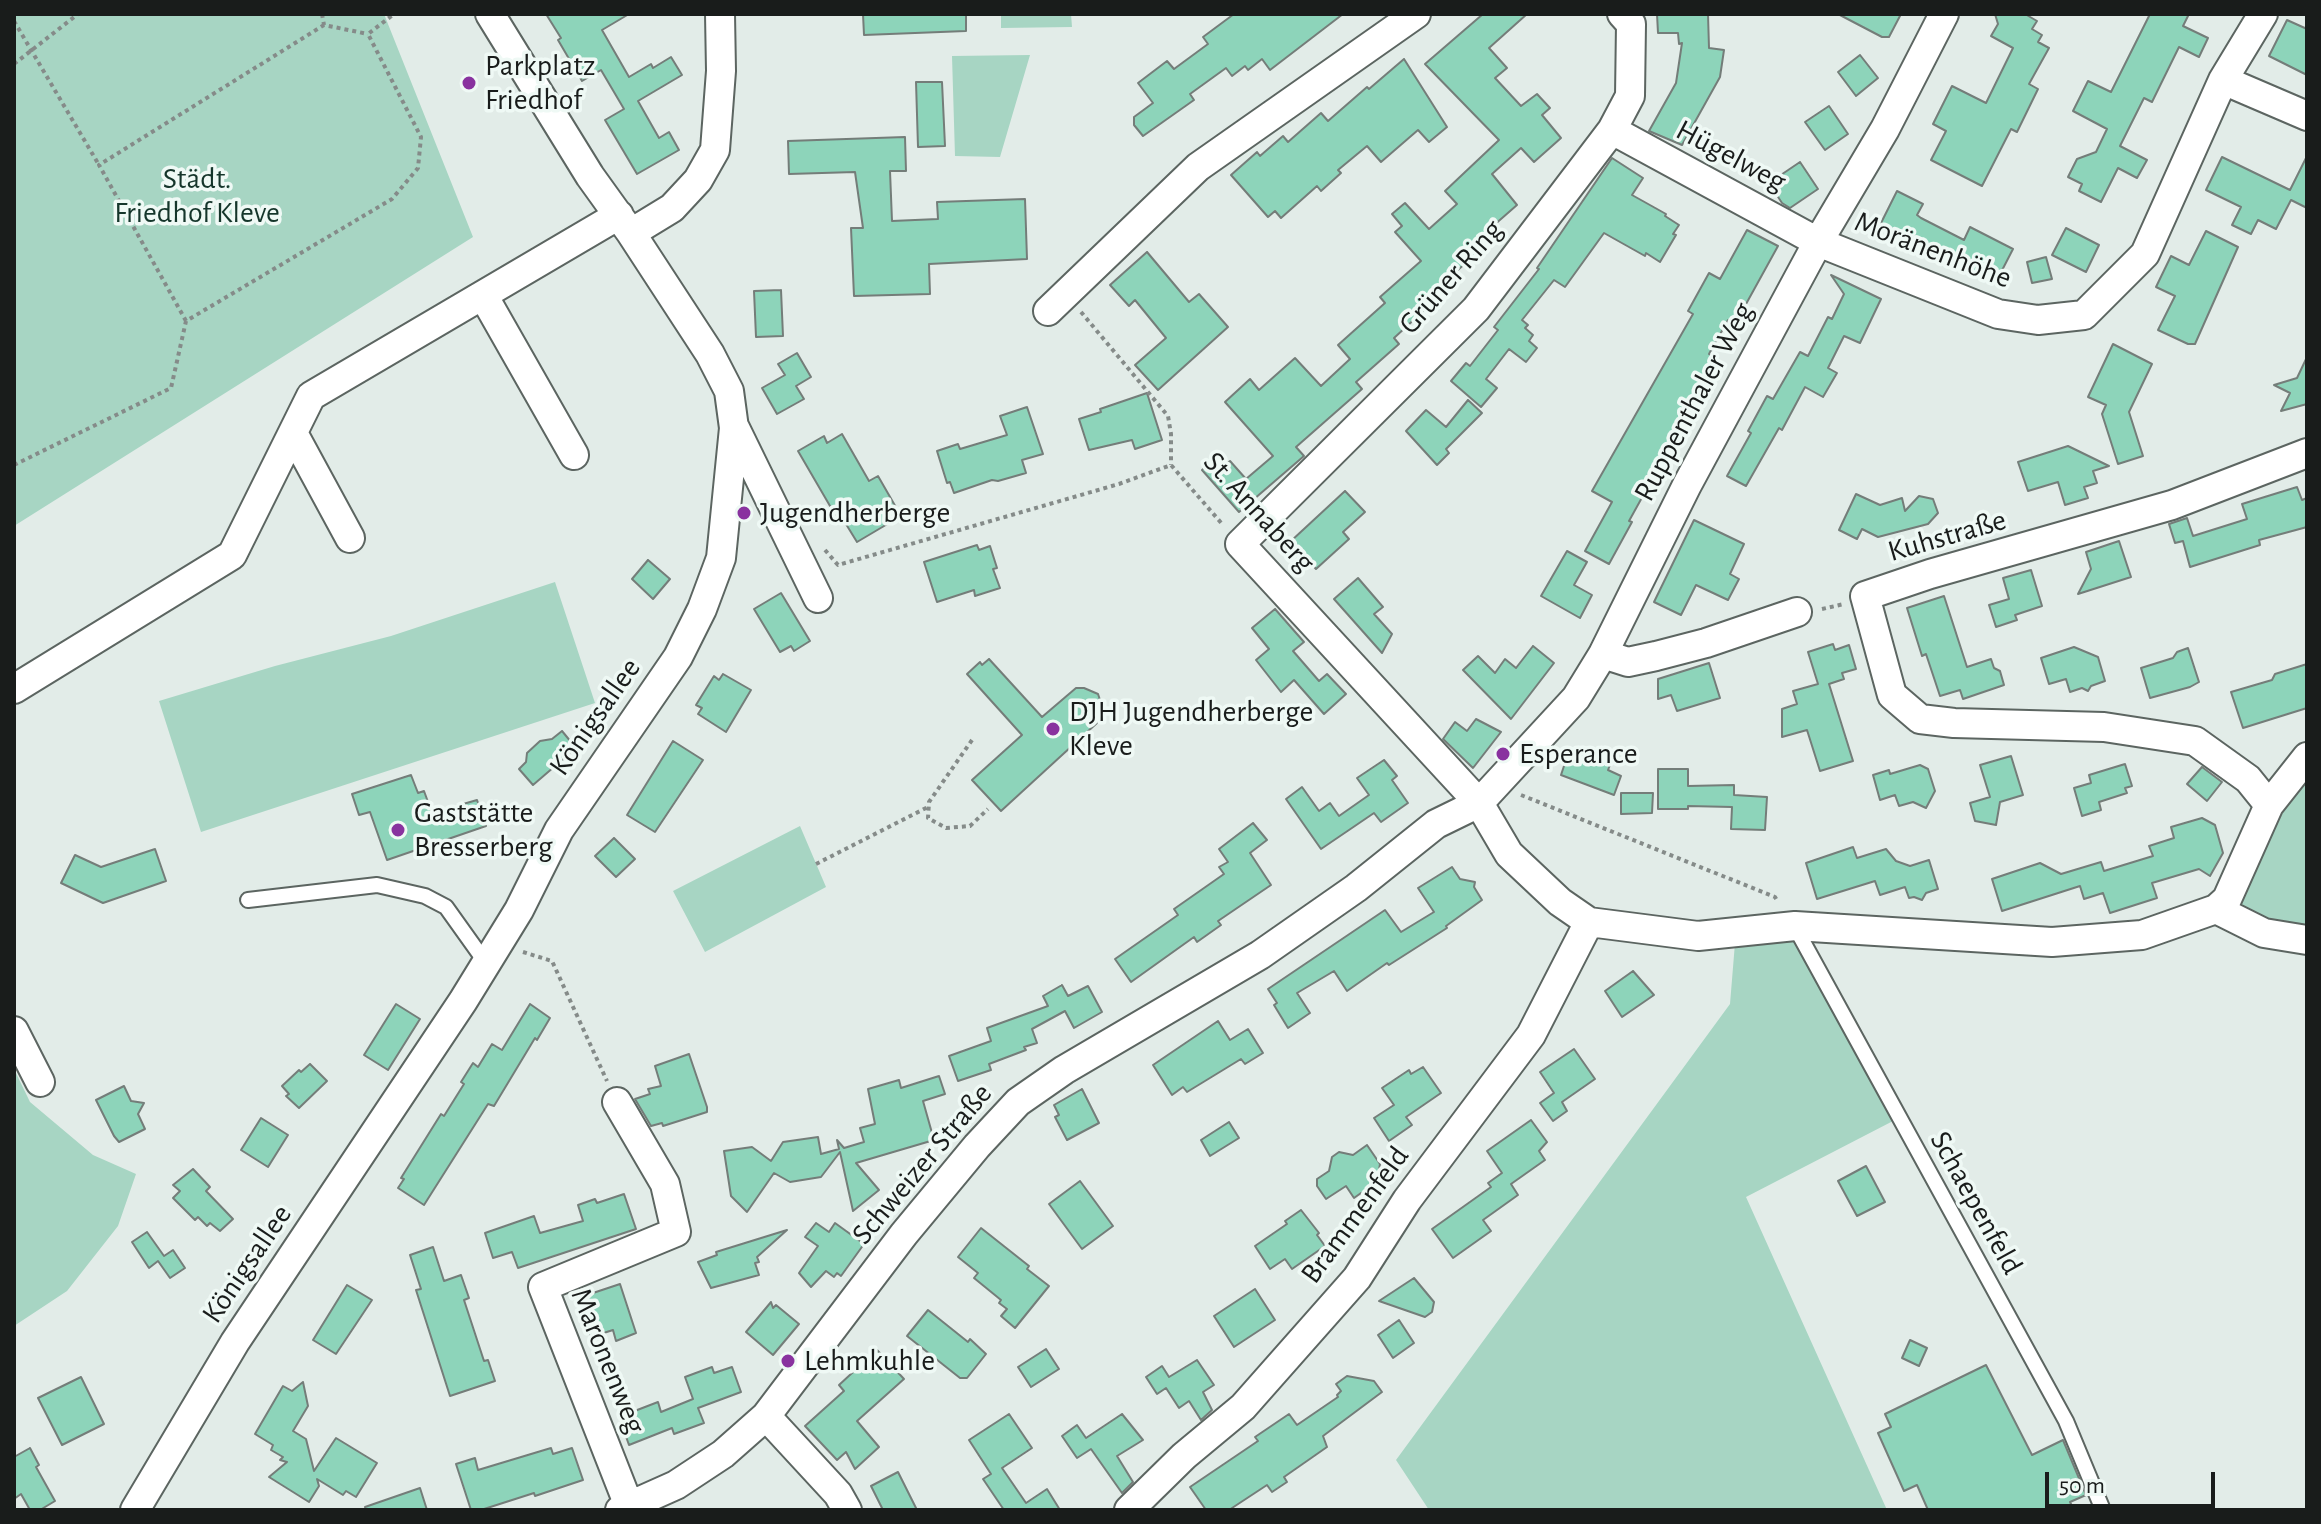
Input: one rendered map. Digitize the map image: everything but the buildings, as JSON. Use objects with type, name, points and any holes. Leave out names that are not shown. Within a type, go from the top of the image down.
[{"type":"street","name":"Königsallee","points":[[135,1510],[235,1342],[492,954],[519,910],[559,830],[678,657],[702,609],[721,558],[734,428],[729,391],[710,354],[590,176],[490,14]]},
{"type":"street","points":[[14,689],[232,555],[311,396],[483,295],[625,224],[672,208],[698,180],[715,150],[721,71],[720,14]]},
{"type":"street","points":[[1056,303],[1198,167],[1416,14]]},
{"type":"street","name":"Grüner Ring","points":[[1240,544],[1476,309],[1612,130],[1630,96],[1631,24],[1622,14]]},
{"type":"street","name":"Ruppenthaler Weg","points":[[1488,794],[1576,698],[1603,654],[1687,485],[1818,242],[1885,129],[1944,14]]},
{"type":"street","name":"Moränenhöhe","points":[[1818,242],[1998,314],[2038,320],[2084,315],[2145,254],[2223,80],[2263,14]]},
{"type":"street","points":[[2223,80],[2307,116]]},
{"type":"street","name":"Hügelweg","points":[[1612,130],[1818,242]]},
{"type":"street","points":[[483,295],[574,455]]},
{"type":"street","points":[[734,428],[818,598]]},
{"type":"street","points":[[293,433],[350,538]]},
{"type":"street","name":"Kuhstraße","points":[[1865,596],[1930,574],[2172,505],[2307,453]]},
{"type":"street","name":"St. Annaberg","points":[[1240,544],[1488,794]]},
{"type":"street","points":[[1865,596],[1892,695],[1920,719],[1954,723],[2104,727],[2195,741],[2248,779],[2269,805]]},
{"type":"street","points":[[1603,654],[1628,662],[1656,656],[1706,643],[1797,612]]},
{"type":"street","points":[[1488,794],[1509,854],[1560,902],[1589,922],[1698,936],[1795,926],[2052,942],[2142,935],[2216,909],[2227,899],[2269,805],[2307,757]]},
{"type":"street","name":"Schweizer Straße","points":[[625,1508],[676,1485],[711,1462],[766,1416],[904,1234],[1018,1102],[1064,1070],[1260,955],[1367,880],[1436,824],[1488,794]]},
{"type":"street","points":[[2216,909],[2264,933],[2307,940]]},
{"type":"street","name":"Brammenfeld","points":[[1129,1510],[1184,1456],[1243,1407],[1357,1278],[1431,1166],[1531,1035],[1589,922]]},
{"type":"street","points":[[14,1031],[40,1082]]},
{"type":"street","name":"Maronenweg","points":[[617,1102],[665,1184],[676,1232],[543,1287],[625,1508]]},
{"type":"street","points":[[766,1416],[838,1494],[847,1510]]},
{"type":"lane","points":[[248,900],[377,885],[425,896],[446,907],[492,954]]},
{"type":"lane","name":"Schaepenfeld","points":[[1795,926],[2066,1421],[2103,1510]]},
{"type":"path","points":[[14,64],[78,14]]},
{"type":"path","points":[[322,14],[324,25]]},
{"type":"path","points":[[99,165],[324,25],[368,34],[394,14]]},
{"type":"path","points":[[14,21],[186,321],[171,388],[14,465]]},
{"type":"path","points":[[186,321],[392,199],[418,168],[421,137],[368,34]]},
{"type":"path","points":[[1056,303],[1103,336],[1168,416],[1171,465]]},
{"type":"path","name":"St. Annaberg","points":[[786,536],[809,532],[838,565],[1119,484],[1171,465],[1240,544]]},
{"type":"path","name":"Kuhstraße","points":[[1797,612],[1836,607],[1865,596]]},
{"type":"path","points":[[972,740],[929,802],[928,818],[946,828],[970,826],[988,809]]},
{"type":"path","points":[[1488,794],[1775,897],[1795,926]]},
{"type":"path","points":[[816,864],[928,807]]},
{"type":"path","points":[[492,954],[552,961],[617,1102]]},
{"type":"green space","name":"Städt. Friedhof Kleve","points":[[14,14],[384,14],[473,237],[14,526]]},
{"type":"green space","points":[[1001,14],[1071,14],[1072,27],[1001,28]]},
{"type":"green space","points":[[1030,55],[1000,157],[955,156],[952,56]]},
{"type":"green space","points":[[555,582],[595,703],[201,832],[159,701],[275,666],[391,636]]},
{"type":"green space","points":[[2307,782],[2307,927],[2271,925],[2238,907],[2285,805]]},
{"type":"green space","points":[[800,826],[826,887],[705,952],[673,891]]},
{"type":"green space","points":[[1794,939],[1893,1121],[1746,1197],[1887,1510],[1429,1510],[1396,1460],[1730,1004],[1735,943]]},
{"type":"green space","points":[[14,1069],[30,1102],[93,1155],[136,1174],[118,1226],[67,1291],[14,1326]]},
{"type":"place","name":"Parkplatz Friedhof","points":[[469,83]]},
{"type":"place","name":"Jugendherberge","points":[[744,513]]},
{"type":"place","name":"DJH Jugendherberge Kleve","points":[[1053,729]]},
{"type":"place","name":"Esperance","points":[[1503,754]]},
{"type":"place","name":"Gaststätte Bresserberg","points":[[398,830]]},
{"type":"place","name":"Lehmkuhle","points":[[788,1361]]}]
